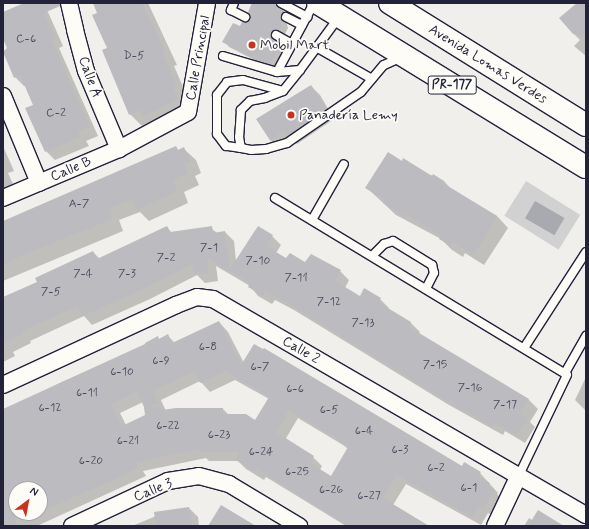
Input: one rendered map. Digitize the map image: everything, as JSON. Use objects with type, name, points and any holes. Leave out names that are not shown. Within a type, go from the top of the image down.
[{"type":"highway","name":"Avenida Lomas Verdes","points":[[390,3],[586,125]]},
{"type":"highway","name":"PR-177","points":[[312,10],[339,16],[586,167]]},
{"type":"street","name":"Calle A","points":[[69,3],[86,71],[119,149]]},
{"type":"street","name":"Calle Principal","points":[[102,156],[119,149],[188,112],[207,3]]},
{"type":"street","points":[[3,96],[39,183]]},
{"type":"street","name":"Calle B","points":[[3,198],[102,156]]},
{"type":"street","name":"Calle 2","points":[[3,385],[176,305],[197,298],[213,299],[586,515]]},
{"type":"street","points":[[495,526],[519,475]]},
{"type":"street","name":"Calle 3","points":[[72,526],[168,481],[199,476],[229,484],[299,526]]},
{"type":"lane","points":[[234,3],[231,10],[245,17]]},
{"type":"lane","points":[[281,3],[312,10]]},
{"type":"lane","points":[[277,72],[302,25],[312,10],[314,3]]},
{"type":"lane","points":[[241,148],[239,137],[241,110],[250,101],[265,98],[284,91],[339,16]]},
{"type":"lane","points":[[286,17],[302,25]]},
{"type":"lane","points":[[276,35],[292,44]]},
{"type":"lane","points":[[316,48],[372,79]]},
{"type":"lane","points":[[222,56],[277,72],[300,70]]},
{"type":"lane","points":[[284,91],[243,80],[227,82],[217,94],[217,134],[226,146],[251,150],[266,149],[287,143],[361,92],[384,65],[404,56]]},
{"type":"lane","points":[[312,220],[344,164]]},
{"type":"lane","points":[[275,198],[565,373]]},
{"type":"lane","points":[[372,256],[384,244],[393,241],[432,265],[434,273],[426,289]]},
{"type":"lane","points":[[524,348],[586,252]]},
{"type":"lane","points":[[519,475],[567,375],[565,373],[586,336]]},
{"type":"shaded area","points":[[526,181],[580,215],[559,250],[504,216]]},
{"type":"shaded area","points":[[535,201],[564,218],[554,235],[525,218]]},
{"type":"building","points":[[24,3],[60,3],[60,6],[44,13],[55,37],[51,39],[90,127],[78,131],[80,137],[45,152],[25,108],[33,105],[20,75],[14,78],[3,52],[7,48],[3,39],[3,12]]},
{"type":"building","points":[[93,3],[142,3],[166,53],[163,54],[176,84],[173,86],[178,99],[143,116],[140,110],[129,115],[102,50],[107,48],[92,15],[97,13]]},
{"type":"building","points":[[252,3],[274,3],[285,12],[281,15],[283,22],[279,30],[274,30],[271,33],[271,37],[274,40],[272,43],[279,47],[270,64],[259,61],[222,42],[233,23],[240,26],[242,22],[250,20],[248,12]]},
{"type":"building","points":[[577,3],[586,3],[586,36],[573,34],[559,18]]},
{"type":"building","name":"Panadería Lemy","points":[[311,85],[326,109],[287,135],[284,131],[270,140],[256,119]]},
{"type":"building","points":[[176,146],[178,150],[184,147],[190,162],[184,164],[188,173],[173,180],[177,191],[137,210],[132,199],[108,209],[112,219],[25,254],[3,265],[3,221]]},
{"type":"building","points":[[388,152],[402,161],[403,158],[432,176],[433,174],[444,181],[443,183],[497,216],[475,253],[472,254],[453,242],[451,246],[439,239],[441,236],[407,215],[406,217],[383,203],[385,200],[365,188]]},
{"type":"building","points":[[167,226],[170,232],[212,226],[213,233],[225,231],[230,269],[258,226],[273,235],[266,246],[286,258],[290,253],[305,262],[311,254],[341,270],[335,281],[360,296],[364,288],[381,298],[378,302],[411,322],[409,327],[529,399],[520,414],[527,418],[516,435],[495,423],[493,427],[438,396],[284,301],[266,291],[263,296],[248,287],[250,283],[207,258],[209,273],[195,274],[193,264],[141,290],[82,316],[78,306],[22,331],[23,334],[3,343],[3,297],[37,282],[35,278],[93,251],[97,259]]},
{"type":"building","points":[[219,321],[241,365],[254,344],[263,349],[264,348],[462,466],[464,462],[481,472],[478,476],[490,483],[488,486],[494,490],[484,508],[479,505],[472,517],[397,475],[383,498],[429,526],[348,526],[270,477],[256,469],[255,472],[236,460],[239,452],[199,452],[199,449],[135,462],[138,467],[122,476],[48,508],[48,481],[8,481],[8,521],[16,521],[16,523],[9,526],[3,526],[3,409],[145,344],[158,336],[159,339],[168,334],[172,343]],"holes":[[[194,371],[200,383],[225,371],[269,397],[255,420],[246,414],[223,414],[223,408],[176,408],[162,410],[160,407],[148,407],[158,403],[153,391]],[[137,391],[144,407],[145,415],[122,426],[111,404]],[[289,410],[348,447],[331,476],[310,463],[314,456],[276,432]]]},
{"type":"building","points":[[221,505],[256,526],[208,526]]},
{"type":"building","points":[[189,507],[192,526],[156,526],[154,512]]},
{"type":"building","points":[[538,510],[564,526],[528,526]]},
{"type":"place","name":"Mobil Mart","points":[[252,45]]},
{"type":"place","name":"Panadería Lemy","points":[[291,115]]}]
